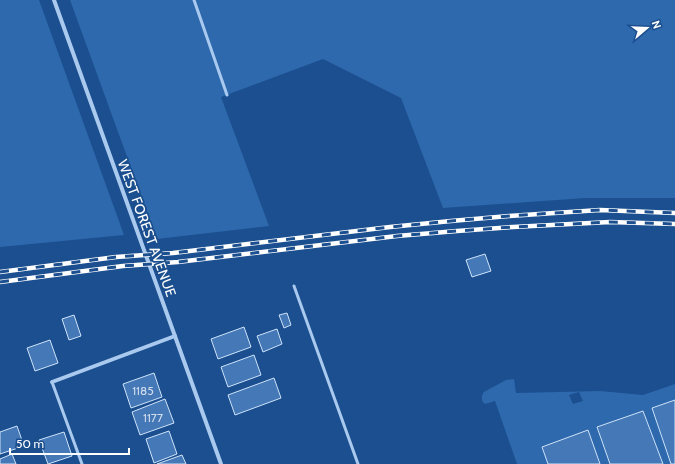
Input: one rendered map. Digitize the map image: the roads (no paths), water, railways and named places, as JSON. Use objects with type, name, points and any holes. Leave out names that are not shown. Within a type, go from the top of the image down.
[{"type":"street","name":"WEST FOREST AVENUE","points":[[54,0],[221,464]]},
{"type":"street","points":[[52,382],[175,336]]},
{"type":"lane","points":[[194,0],[227,95]]},
{"type":"lane","points":[[294,286],[358,464]]},
{"type":"lane","points":[[52,382],[82,464]]},
{"type":"railway","points":[[0,272],[116,257],[173,253],[451,221],[600,210],[675,213]]},
{"type":"railway","points":[[0,282],[123,266],[178,262],[397,236],[513,227],[610,222],[675,224]]}]
